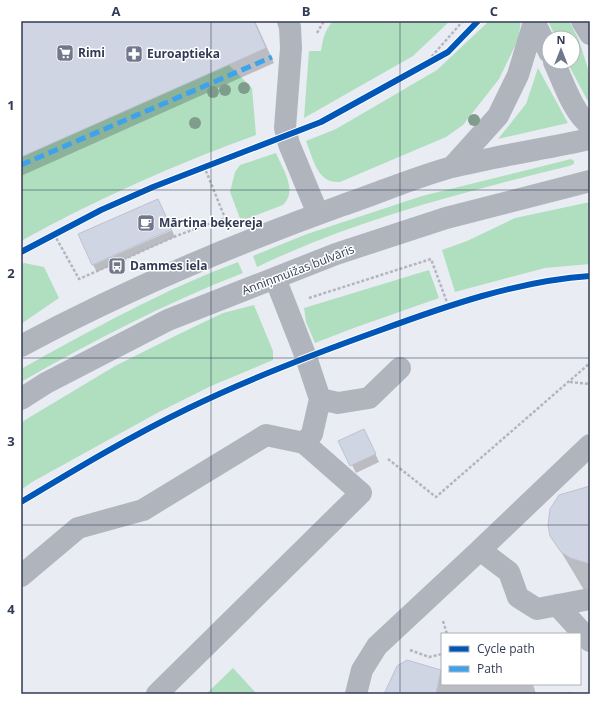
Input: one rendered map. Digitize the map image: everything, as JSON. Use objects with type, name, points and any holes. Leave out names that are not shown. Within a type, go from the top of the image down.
[{"type":"street","points":[[288,21],[290,27],[291,48],[285,128],[289,144],[318,214]]},
{"type":"street","points":[[452,167],[498,116],[518,75],[534,21]]},
{"type":"street","points":[[534,21],[541,35]]},
{"type":"street","points":[[582,21],[590,34]]},
{"type":"street","points":[[558,70],[569,96],[584,121],[590,125]]},
{"type":"street","points":[[21,346],[73,318],[171,272],[318,214],[452,167],[590,139]]},
{"type":"street","name":"Anniņmuižas bulvāris","points":[[21,399],[46,383],[168,320],[336,254],[446,218],[590,181]]},
{"type":"street","points":[[275,278],[306,357],[320,399],[312,434],[304,443]]},
{"type":"street","points":[[320,399],[338,403],[369,398],[400,368]]},
{"type":"street","points":[[21,576],[78,528],[143,510],[266,435],[304,443],[361,493],[157,694]]},
{"type":"street","points":[[356,694],[362,670],[377,646],[590,445]]},
{"type":"street","points":[[480,550],[509,572],[518,597],[537,609],[590,599]]},
{"type":"street","points":[[557,606],[590,641]]},
{"type":"path","points":[[316,35],[324,21]]},
{"type":"path","points":[[425,64],[463,21]]},
{"type":"path","points":[[418,68],[442,55]]},
{"type":"path","points":[[197,169],[211,163]]},
{"type":"path","points":[[204,166],[229,227]]},
{"type":"path","points":[[54,234],[78,279],[176,236],[225,218]]},
{"type":"path","points":[[48,237],[61,230]]},
{"type":"path","points":[[286,306],[431,259],[448,305]]},
{"type":"path","points":[[441,308],[456,303]]},
{"type":"path","points":[[388,459],[436,497],[590,363]]},
{"type":"path","points":[[569,382],[590,384]]},
{"type":"green space","points":[[333,21],[450,21],[413,56],[304,118],[309,51],[321,51],[325,34]]},
{"type":"green space","points":[[489,21],[521,21],[518,40],[499,79],[463,125],[446,137],[340,182],[332,182],[321,174],[317,169],[306,141],[336,129],[437,70]]},
{"type":"green space","points":[[548,21],[569,21],[574,30],[552,30]]},
{"type":"green space","points":[[581,46],[588,69],[590,105],[571,70],[581,70]]},
{"type":"green space","points":[[229,65],[252,88],[256,135],[166,170],[137,183],[78,211],[21,241],[21,157]]},
{"type":"green space","points":[[538,68],[568,123],[498,139],[526,104]]},
{"type":"green space","points":[[276,153],[288,180],[289,193],[287,199],[283,205],[241,221],[230,192],[235,172],[240,165]]},
{"type":"green space","points":[[571,159],[574,161],[574,164],[569,166],[450,197],[371,221],[294,250],[257,267],[253,256],[307,234],[422,196]]},
{"type":"green space","points":[[590,202],[590,264],[545,268],[455,292],[442,250],[467,241],[515,218]]},
{"type":"green space","points":[[238,262],[243,273],[130,323],[21,382],[21,369],[47,354],[155,298]]},
{"type":"green space","points":[[24,263],[44,267],[59,298],[21,324],[21,265]]},
{"type":"green space","points":[[429,270],[439,298],[315,343],[306,322],[304,308]]},
{"type":"green space","points":[[254,305],[273,351],[273,360],[211,386],[159,412],[32,482],[21,490],[21,423],[115,366],[223,313]]},
{"type":"green space","points":[[233,668],[257,694],[206,694]]},
{"type":"building","points":[[21,21],[254,21],[266,48],[21,157]]},
{"type":"building","points":[[158,199],[172,229],[92,265],[78,234]]},
{"type":"building","points":[[364,429],[376,454],[350,466],[338,441]]},
{"type":"building","points":[[590,486],[590,564],[570,558],[561,552],[550,536],[548,525],[550,509],[559,495]]},
{"type":"building","points":[[407,660],[441,670],[436,694],[384,694],[397,666]]},
{"type":"marked path","points":[[21,165],[272,57]]},
{"type":"cycle path","points":[[21,252],[101,210],[153,187],[321,122],[448,52],[478,21]]},
{"type":"cycle path","points":[[21,502],[104,453],[167,419],[212,397],[282,367],[404,322],[482,296],[536,283],[590,276]]},
{"type":"place","name":"Rimi","points":[[65,53]]},
{"type":"place","name":"Euroaptieka","points":[[134,54]]},
{"type":"place","name":"Mārtiņa beķereja","points":[[146,223]]},
{"type":"place","name":"Dammes iela","points":[[117,266]]}]
